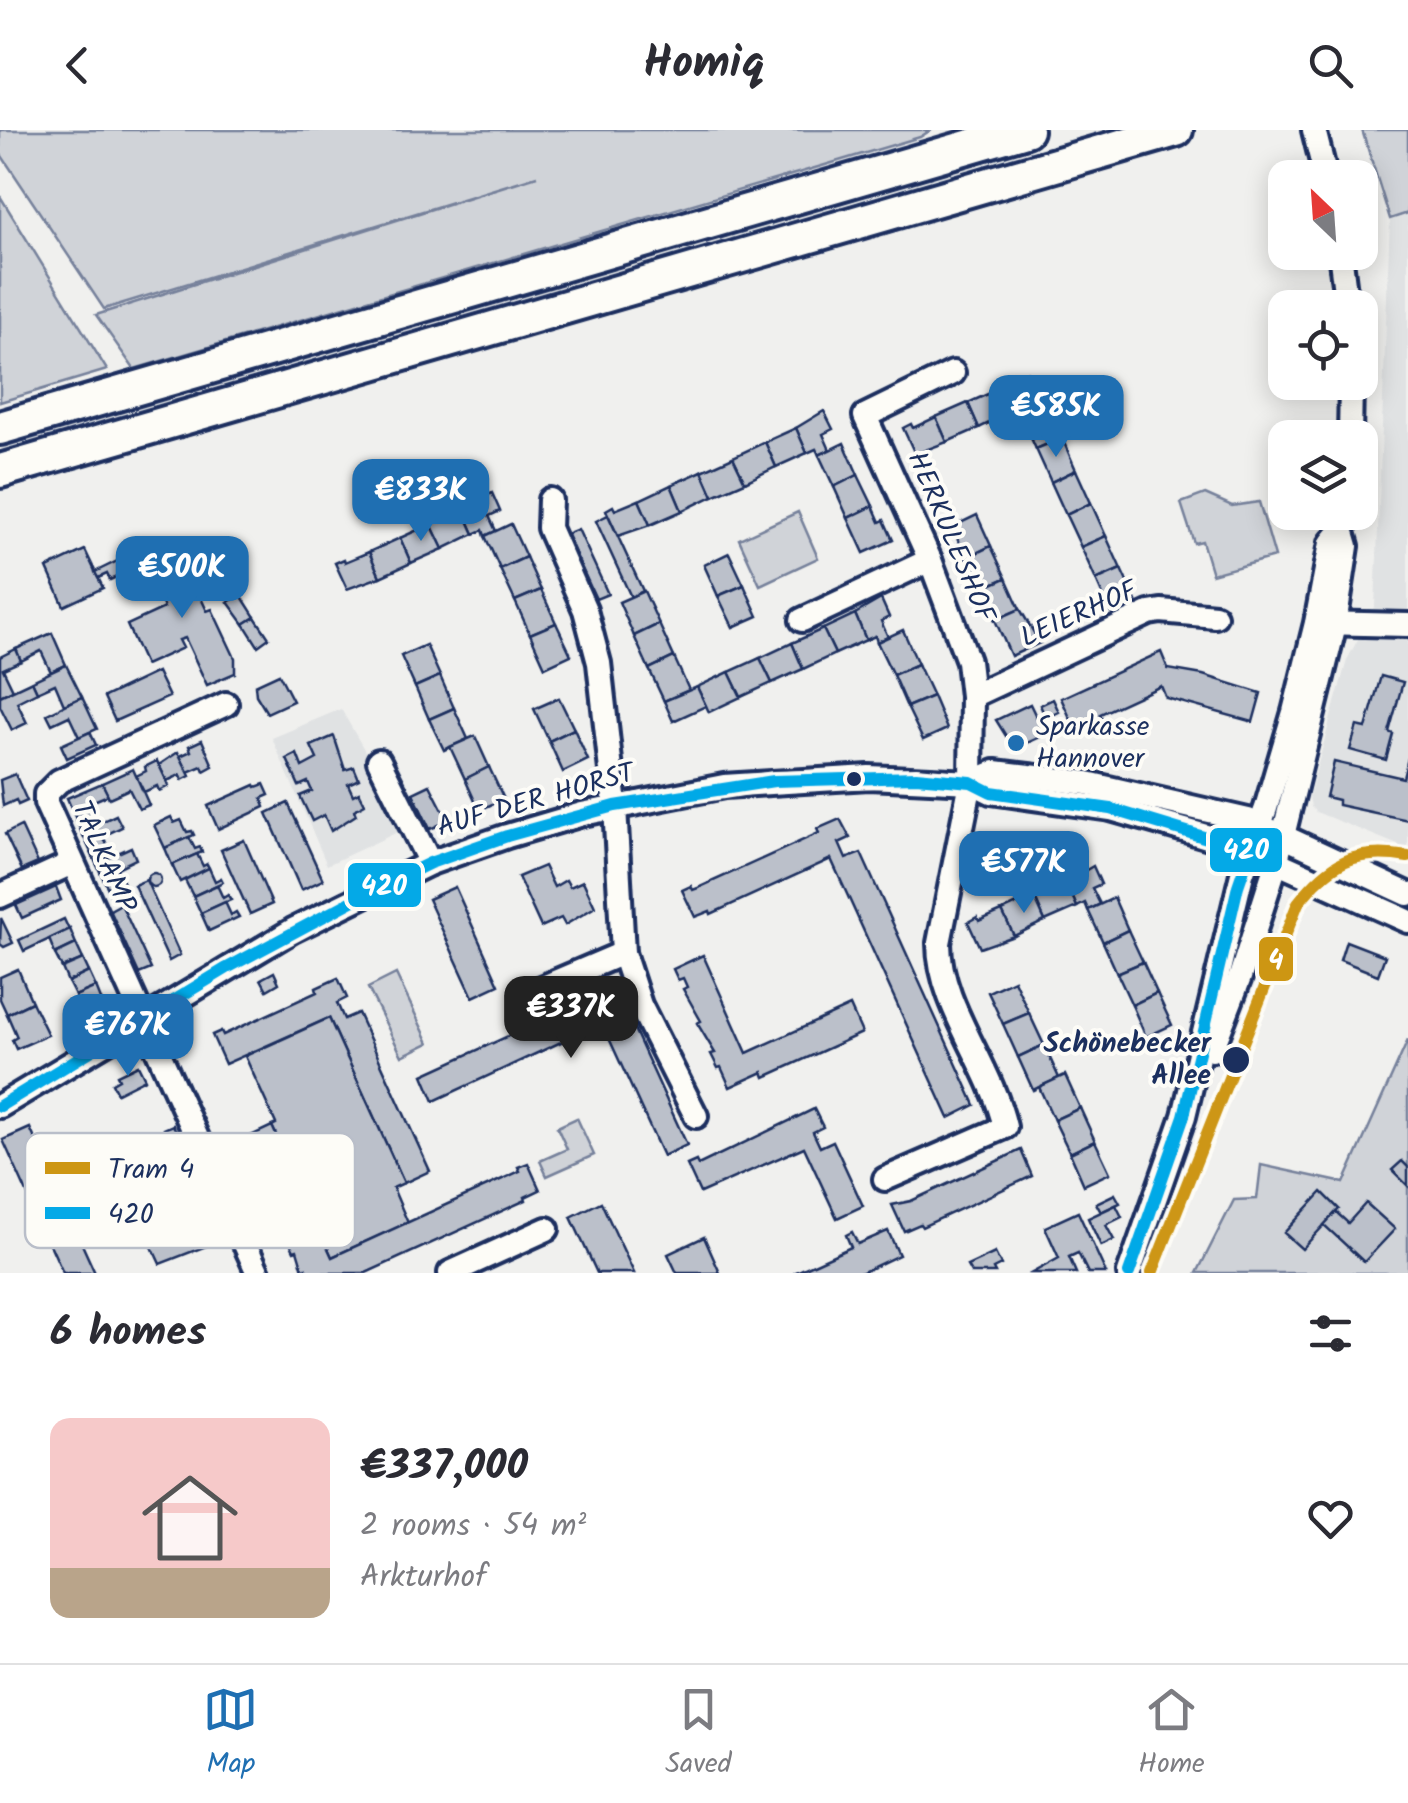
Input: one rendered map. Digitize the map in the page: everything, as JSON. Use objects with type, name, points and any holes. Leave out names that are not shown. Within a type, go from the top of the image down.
[{"type":"highway","points":[[0,428],[1026,130]]},
{"type":"highway","points":[[0,471],[1176,130]]},
{"type":"street","points":[[1314,131],[1321,160]]},
{"type":"street","name":"HERKULESHOF","points":[[885,1179],[1004,1127],[999,1102],[946,983],[939,958],[971,782],[972,696],[968,661],[930,560],[865,416],[953,373]]},
{"type":"street","points":[[550,500],[549,528],[585,610],[599,663],[615,806],[623,953],[640,1005],[696,1116]]},
{"type":"street","points":[[1128,1273],[1184,1116],[1240,977],[1276,864],[1326,623],[1331,543],[1338,530]]},
{"type":"street","points":[[802,620],[930,560]]},
{"type":"street","name":"LEIERHOF","points":[[972,696],[1149,613],[1215,616]]},
{"type":"street","points":[[1326,623],[1408,624]]},
{"type":"street","points":[[1184,1116],[1250,851],[1326,623]]},
{"type":"street","name":"TALKAMP","points":[[194,1133],[46,803],[50,787],[226,704]]},
{"type":"street","points":[[379,762],[430,863]]},
{"type":"street","name":"AUF DER HORST","points":[[971,782],[995,772],[1087,784],[1248,820],[1408,894]]},
{"type":"street","name":"AUF DER HORST","points":[[0,1106],[293,930],[430,863],[615,806],[774,781],[870,776],[971,782],[991,792],[1111,810],[1238,844],[1408,921]]},
{"type":"street","points":[[0,896],[72,863]]},
{"type":"street","points":[[528,993],[623,953]]},
{"type":"street","points":[[450,1273],[547,1229]]},
{"type":"street","name":"TALKAMP","points":[[247,1248],[258,1273]]},
{"type":"shaded area","points":[[0,130],[931,130],[920,137],[134,369],[96,315],[537,176],[104,309],[0,153]]},
{"type":"shaded area","points":[[1362,130],[1408,130],[1408,213],[1390,219],[1378,181],[1378,160],[1371,160]]},
{"type":"shaded area","points":[[0,196],[107,370],[0,402]]},
{"type":"shaded area","points":[[1408,213],[1408,849],[1316,812],[1309,796],[1347,660],[1375,607],[1390,219]]},
{"type":"shaded area","points":[[1205,494],[1232,506],[1259,502],[1275,557],[1212,574],[1202,541],[1194,543],[1181,503]]},
{"type":"shaded area","points":[[798,512],[818,558],[760,585],[739,539]]},
{"type":"shaded area","points":[[341,709],[374,767],[402,830],[327,865],[272,738]]},
{"type":"shaded area","points":[[396,974],[429,1043],[402,1056],[368,988]]},
{"type":"shaded area","points":[[1408,1040],[1408,1273],[1197,1273],[1234,1200],[1257,1199],[1261,1165],[1344,1183]]},
{"type":"shaded area","points":[[577,1118],[594,1155],[547,1176],[540,1161],[567,1149],[557,1127]]},
{"type":"building","points":[[1027,372],[1036,391],[1025,395],[1032,411],[1021,416],[1018,410],[1010,413],[999,389]]},
{"type":"building","points":[[999,389],[1010,413],[979,428],[968,403]]},
{"type":"building","points":[[968,403],[979,428],[947,442],[936,417]]},
{"type":"building","points":[[1047,405],[1062,438],[1036,449],[1021,416]]},
{"type":"building","points":[[824,411],[833,429],[823,434],[830,450],[819,455],[816,449],[807,453],[796,428]]},
{"type":"building","points":[[936,417],[947,442],[915,454],[903,428],[911,424],[913,428]]},
{"type":"building","points":[[796,428],[807,453],[776,467],[765,442]]},
{"type":"building","points":[[1062,438],[1076,470],[1051,482],[1036,449]]},
{"type":"building","points":[[765,442],[776,467],[745,482],[733,457]]},
{"type":"building","points":[[844,443],[858,475],[834,487],[819,455]]},
{"type":"building","points":[[733,457],[745,482],[713,496],[702,471]]},
{"type":"building","points":[[1076,470],[1091,503],[1066,515],[1051,482]]},
{"type":"building","points":[[702,471],[713,496],[682,511],[671,485]]},
{"type":"building","points":[[858,475],[873,506],[848,518],[834,487]]},
{"type":"building","points":[[671,485],[682,511],[650,525],[639,500]]},
{"type":"building","points":[[492,493],[500,511],[489,516],[496,531],[485,536],[483,530],[474,534],[463,509]]},
{"type":"building","points":[[639,500],[650,525],[618,536],[606,510]]},
{"type":"building","points":[[1091,503],[1106,536],[1081,547],[1066,515]]},
{"type":"building","points":[[873,506],[893,540],[864,553],[848,518]]},
{"type":"building","points":[[463,509],[474,534],[443,549],[431,524]]},
{"type":"building","points":[[608,515],[643,591],[631,597],[596,521]]},
{"type":"building","points":[[977,515],[991,546],[966,558],[952,527]]},
{"type":"building","points":[[431,524],[443,549],[411,563],[400,538]]},
{"type":"building","points":[[511,524],[526,557],[500,569],[485,536]]},
{"type":"building","points":[[578,529],[608,594],[596,599],[566,534]]},
{"type":"building","points":[[1106,536],[1121,569],[1096,580],[1081,547]]},
{"type":"building","points":[[400,538],[411,563],[380,577],[369,552]]},
{"type":"building","points":[[991,546],[1006,578],[981,589],[966,558]]},
{"type":"building","points":[[178,548],[207,611],[212,609],[235,658],[235,673],[207,685],[185,638],[179,640],[183,648],[145,665],[127,625],[164,608],[148,570],[153,568],[149,556]]},
{"type":"building","points":[[85,550],[103,588],[64,606],[47,568]]},
{"type":"building","points":[[369,552],[380,577],[347,589],[335,563]]},
{"type":"building","points":[[729,553],[744,585],[718,596],[704,565]]},
{"type":"building","points":[[132,554],[138,567],[110,580],[107,574],[98,578],[95,572]]},
{"type":"building","points":[[526,557],[541,590],[515,601],[500,569]]},
{"type":"building","points":[[1121,569],[1136,601],[1110,612],[1096,580]]},
{"type":"building","points":[[1006,578],[1020,609],[995,620],[981,589]]},
{"type":"building","points":[[744,585],[758,616],[733,627],[718,596]]},
{"type":"building","points":[[541,590],[556,623],[530,634],[515,601]]},
{"type":"building","points":[[644,591],[659,624],[634,636],[619,602]]},
{"type":"building","points":[[241,595],[255,617],[244,624],[228,602]]},
{"type":"building","points":[[881,599],[889,617],[881,621],[888,637],[877,642],[875,636],[866,640],[855,614]]},
{"type":"building","points":[[1020,609],[1040,643],[1011,656],[995,620]]},
{"type":"building","points":[[855,614],[866,640],[835,654],[823,629]]},
{"type":"building","points":[[255,617],[269,638],[258,646],[244,624]]},
{"type":"building","points":[[556,623],[571,655],[545,667],[530,634]]},
{"type":"building","points":[[659,624],[674,657],[649,669],[634,636]]},
{"type":"building","points":[[823,629],[835,654],[803,669],[792,643]]},
{"type":"building","points":[[903,630],[918,664],[893,675],[877,642]]},
{"type":"building","points":[[52,633],[66,665],[51,672],[41,651],[21,661],[16,649]]},
{"type":"building","points":[[792,643],[803,669],[772,683],[760,658]]},
{"type":"building","points":[[426,645],[440,676],[415,687],[401,656]]},
{"type":"building","points":[[16,649],[21,661],[3,669],[13,690],[0,696],[0,657]]},
{"type":"building","points":[[1161,652],[1168,669],[1261,693],[1253,722],[1166,698],[1161,686],[1100,714],[1102,718],[1096,721],[1099,726],[1077,733],[1061,698]]},
{"type":"building","points":[[674,657],[689,690],[664,701],[649,669]]},
{"type":"building","points":[[760,658],[772,683],[741,697],[729,672]]},
{"type":"building","points":[[918,664],[933,696],[907,707],[893,675]]},
{"type":"building","points":[[66,665],[82,697],[64,705],[55,684],[37,692],[32,681]]},
{"type":"building","points":[[157,672],[169,697],[115,721],[104,697]]},
{"type":"building","points":[[729,672],[741,697],[709,712],[697,687]]},
{"type":"building","points":[[279,674],[293,701],[267,713],[256,695],[255,685]]},
{"type":"building","points":[[440,676],[454,708],[429,719],[415,687]]},
{"type":"building","points":[[1381,676],[1403,682],[1389,732],[1393,734],[1386,760],[1350,750],[1357,726],[1366,728]]},
{"type":"building","points":[[32,681],[37,692],[17,702],[27,723],[12,730],[0,706],[0,696]]},
{"type":"building","points":[[697,687],[706,706],[673,721],[664,701]]},
{"type":"building","points":[[933,696],[947,729],[923,740],[907,707]]},
{"type":"building","points":[[82,697],[97,729],[79,737],[69,716],[52,724],[47,714]]},
{"type":"building","points":[[559,698],[574,729],[549,741],[534,709]]},
{"type":"building","points":[[1053,699],[1059,712],[1046,718],[1040,705]]},
{"type":"building","points":[[1030,704],[1045,735],[1014,749],[996,720]]},
{"type":"building","points":[[454,708],[468,739],[444,750],[429,719]]},
{"type":"building","points":[[574,729],[588,760],[563,772],[549,741]]},
{"type":"building","points":[[90,732],[96,745],[67,758],[61,745]]},
{"type":"building","points":[[334,736],[345,770],[354,767],[359,779],[348,784],[353,795],[359,792],[365,804],[354,810],[356,815],[331,831],[324,815],[312,821],[300,796],[312,791],[308,782],[299,786],[287,759],[297,754],[302,767],[317,759],[311,746]]},
{"type":"building","points":[[475,736],[489,767],[465,779],[450,747]]},
{"type":"building","points":[[202,740],[213,766],[188,772],[180,756]]},
{"type":"building","points":[[178,752],[190,776],[182,780],[180,775],[167,781],[159,765]]},
{"type":"building","points":[[1408,758],[1408,820],[1338,805],[1338,800],[1326,797],[1334,762],[1403,778]]},
{"type":"building","points":[[157,761],[169,786],[144,792],[136,776]]},
{"type":"building","points":[[489,767],[504,799],[479,810],[465,779]]},
{"type":"building","points":[[133,769],[149,805],[139,809],[129,789],[109,798],[102,783]]},
{"type":"building","points":[[15,774],[27,801],[18,805],[16,800],[3,806],[0,780]]},
{"type":"building","points":[[102,783],[108,795],[89,803],[98,824],[81,831],[67,798]]},
{"type":"building","points":[[264,784],[269,795],[262,798],[265,807],[218,829],[208,806]]},
{"type":"building","points":[[430,785],[450,824],[441,829],[439,825],[430,829],[413,793]]},
{"type":"building","points":[[288,803],[323,880],[301,890],[267,813]]},
{"type":"building","points":[[116,815],[122,827],[103,836],[112,856],[96,863],[81,831]]},
{"type":"building","points":[[171,817],[174,823],[181,820],[187,832],[194,835],[165,848],[154,825]]},
{"type":"building","points":[[840,819],[850,838],[839,843],[846,859],[861,853],[975,1105],[949,1118],[831,859],[711,914],[710,911],[695,917],[682,890],[698,888],[819,833],[817,829]]},
{"type":"building","points":[[21,826],[38,863],[22,870],[5,834]]},
{"type":"building","points":[[189,837],[195,849],[200,847],[202,852],[172,865],[165,848]]},
{"type":"building","points":[[244,840],[272,904],[250,914],[221,850]]},
{"type":"building","points":[[131,847],[136,859],[117,868],[126,888],[111,895],[96,863]]},
{"type":"building","points":[[197,854],[203,866],[207,864],[209,868],[180,882],[172,865]]},
{"type":"building","points":[[544,866],[554,887],[566,880],[570,887],[583,881],[595,907],[565,925],[561,918],[541,927],[518,877]]},
{"type":"building","points":[[1093,866],[1101,884],[1092,888],[1100,904],[1088,910],[1085,903],[1077,907],[1066,882]]},
{"type":"building","points":[[209,868],[215,881],[221,878],[223,882],[193,896],[185,880]]},
{"type":"building","points":[[154,873],[161,880],[154,887],[147,880]]},
{"type":"building","points":[[146,880],[180,955],[169,961],[134,885]]},
{"type":"building","points":[[1066,882],[1077,907],[1045,921],[1034,896]]},
{"type":"building","points":[[217,885],[223,898],[228,895],[231,900],[201,913],[193,896]]},
{"type":"building","points":[[56,887],[61,900],[22,918],[16,905]]},
{"type":"building","points":[[455,887],[499,985],[473,997],[428,899]]},
{"type":"building","points":[[1034,896],[1045,921],[1014,936],[1002,911]]},
{"type":"building","points":[[1114,898],[1128,930],[1103,942],[1088,910]]},
{"type":"building","points":[[225,902],[231,915],[236,912],[239,917],[209,931],[201,913]]},
{"type":"building","points":[[121,904],[151,969],[139,974],[110,910]]},
{"type":"building","points":[[1002,911],[1014,936],[980,948],[968,922]]},
{"type":"building","points":[[1,918],[13,943],[4,947],[0,944]]},
{"type":"building","points":[[64,919],[69,930],[24,951],[19,940]]},
{"type":"building","points":[[70,929],[76,944],[55,954],[49,939]]},
{"type":"building","points":[[1128,930],[1143,962],[1117,973],[1103,942]]},
{"type":"building","points":[[1346,941],[1385,956],[1378,975],[1340,960]]},
{"type":"building","points":[[76,944],[83,959],[62,968],[55,954]]},
{"type":"building","points":[[703,955],[747,1053],[850,1006],[862,1033],[765,1077],[763,1072],[730,1087],[697,1023],[701,1021],[683,989],[687,987],[683,978],[678,980],[673,969]]},
{"type":"building","points":[[83,959],[89,972],[68,982],[62,968]]},
{"type":"building","points":[[1143,962],[1157,993],[1132,1005],[1117,973]]},
{"type":"building","points":[[18,969],[32,1002],[7,1014],[0,999],[0,977]]},
{"type":"building","points":[[89,972],[96,987],[75,996],[68,982]]},
{"type":"building","points":[[274,972],[279,983],[267,990],[261,979]]},
{"type":"building","points":[[338,978],[347,998],[337,1003],[344,1019],[358,1013],[430,1171],[404,1183],[329,1018],[225,1064],[212,1035],[221,1031],[223,1035],[317,992],[316,988]]},
{"type":"building","points":[[1014,980],[1029,1013],[1003,1024],[988,992]]},
{"type":"building","points":[[611,986],[619,1004],[608,1009],[615,1024],[629,1018],[687,1145],[663,1156],[602,1023],[434,1101],[423,1075]]},
{"type":"building","points":[[96,987],[102,1002],[82,1011],[75,996]]},
{"type":"building","points":[[1157,993],[1172,1025],[1146,1037],[1132,1005]]},
{"type":"building","points":[[32,1002],[48,1035],[16,1049],[12,1040],[17,1037],[7,1014]]},
{"type":"building","points":[[1029,1013],[1044,1045],[1018,1057],[1003,1024]]},
{"type":"building","points":[[329,1018],[404,1183],[393,1188],[408,1223],[355,1247],[355,1133],[275,1133],[272,1126],[276,1124],[245,1056]]},
{"type":"building","points":[[1044,1045],[1059,1078],[1033,1090],[1018,1057]]},
{"type":"building","points":[[138,1065],[145,1079],[117,1093],[112,1083],[119,1079],[117,1075]]},
{"type":"building","points":[[1065,1075],[1080,1108],[1054,1120],[1039,1087]]},
{"type":"building","points":[[1080,1108],[1095,1141],[1070,1153],[1054,1120]]},
{"type":"building","points":[[814,1109],[823,1127],[813,1132],[820,1147],[833,1141],[863,1206],[837,1218],[804,1147],[700,1193],[687,1165],[696,1161],[698,1165]]},
{"type":"building","points":[[173,1125],[177,1133],[166,1133],[164,1129]]},
{"type":"building","points":[[272,1126],[275,1133],[257,1133]]},
{"type":"building","points":[[30,1128],[32,1133],[25,1133],[25,1189],[3,1140]]},
{"type":"building","points":[[1095,1141],[1110,1173],[1084,1185],[1070,1153]]},
{"type":"building","points":[[1021,1150],[1032,1176],[922,1227],[920,1224],[904,1231],[892,1205],[911,1201]]},
{"type":"building","points":[[1402,1161],[1408,1167],[1408,1186],[1392,1170]]},
{"type":"building","points":[[528,1163],[540,1190],[366,1273],[308,1273],[306,1268],[303,1270],[297,1250],[293,1248],[328,1248],[332,1257],[520,1171],[518,1167]]},
{"type":"building","points":[[1322,1192],[1339,1209],[1302,1249],[1284,1233]]},
{"type":"building","points":[[1115,1194],[1120,1203],[1101,1212],[1096,1203]]},
{"type":"building","points":[[601,1202],[634,1273],[597,1273],[571,1217]]},
{"type":"building","points":[[1366,1203],[1395,1229],[1364,1262],[1324,1225],[1336,1212],[1348,1223]]},
{"type":"building","points":[[1116,1205],[1122,1217],[1106,1225],[1114,1240],[1101,1246],[1088,1218]]},
{"type":"building","points":[[1078,1212],[1106,1273],[1088,1273],[1078,1253],[1069,1257],[1076,1273],[1032,1273],[1059,1258],[1045,1227]]},
{"type":"building","points":[[888,1231],[899,1255],[861,1273],[794,1273],[851,1247],[846,1235],[852,1232],[858,1244]]},
{"type":"building","points":[[704,1237],[720,1273],[677,1273],[668,1254]]},
{"type":"building","points":[[52,1248],[84,1248],[95,1273],[63,1273]]},
{"type":"building","points":[[153,1248],[201,1248],[160,1264]]},
{"type":"building","points":[[328,1248],[352,1248],[332,1257]]},
{"type":"building","points":[[995,1253],[1001,1265],[993,1269],[995,1273],[971,1273],[967,1266]]},
{"type":"tram line","name":"4","points":[[1152,1273],[1298,903],[1321,877],[1345,861],[1373,855],[1408,857]]},
{"type":"transit line","name":"420","points":[[0,1106],[227,968],[360,897],[430,863],[507,836],[615,806],[774,781],[916,777],[971,782],[991,792],[1111,809],[1250,851],[1238,886],[1184,1116],[1129,1273]]},
{"type":"place","name":"Sparkasse Hannover","points":[[1016,743]]},
{"type":"place","name":"Schönebecker Allee","points":[[1236,1060]]}]
